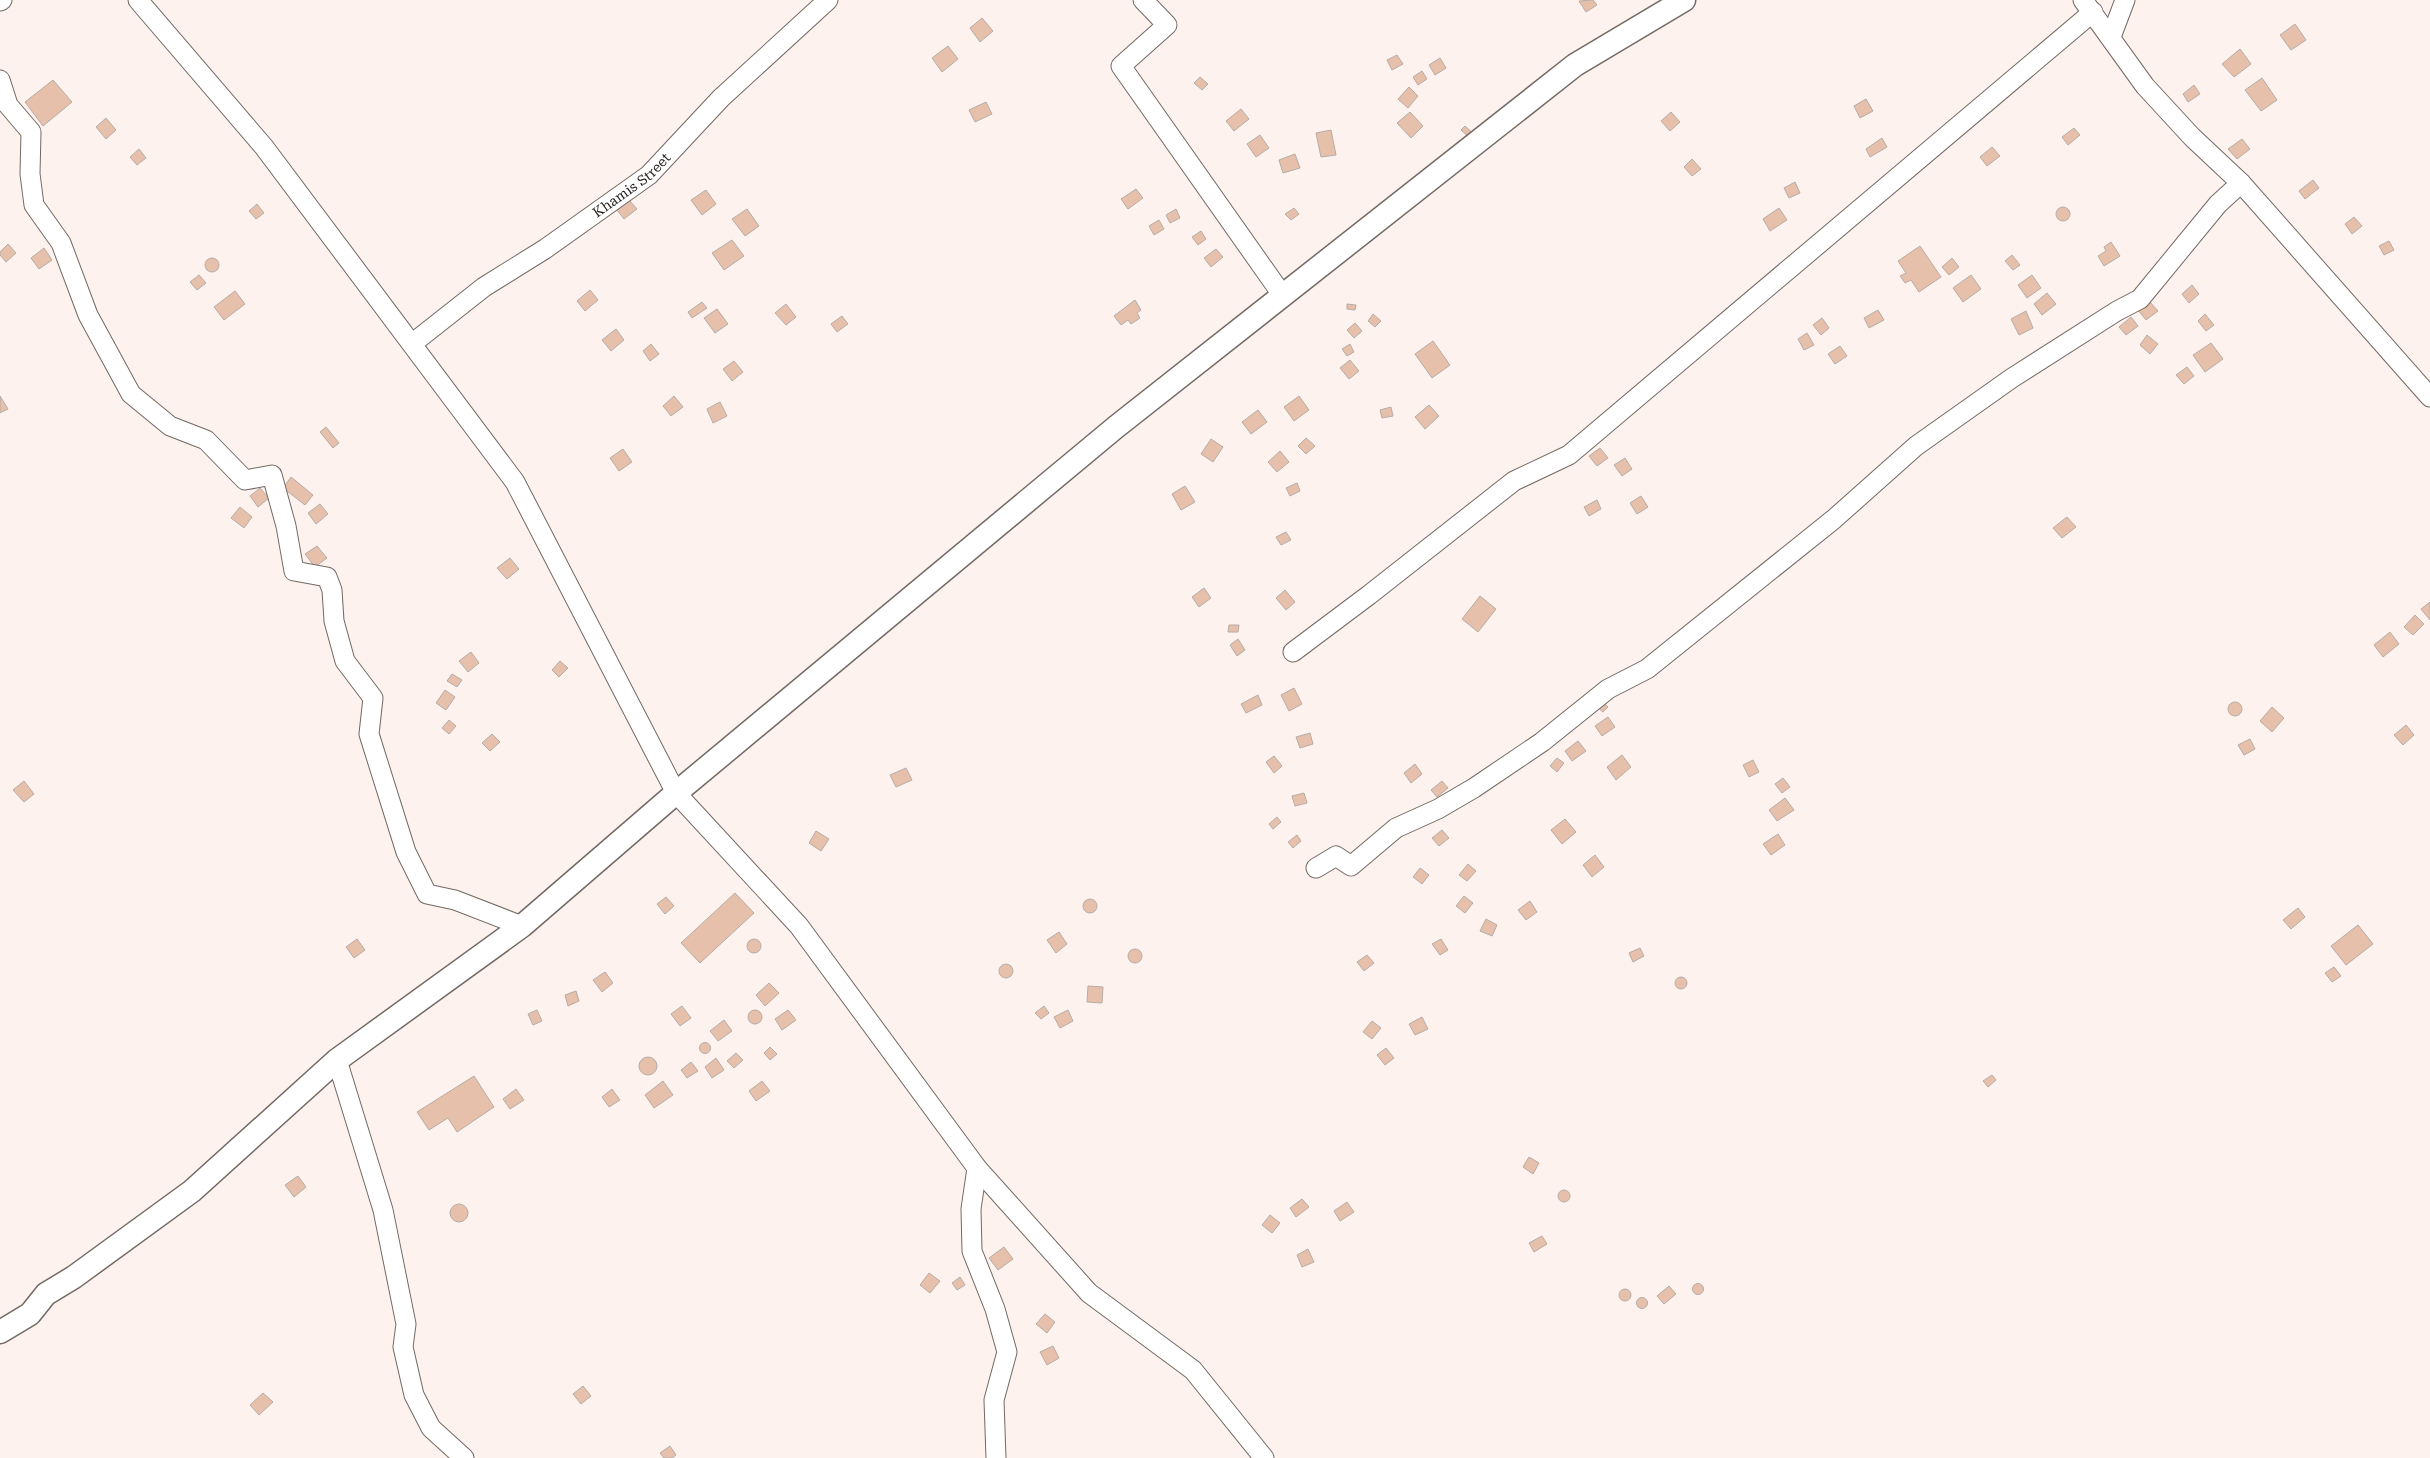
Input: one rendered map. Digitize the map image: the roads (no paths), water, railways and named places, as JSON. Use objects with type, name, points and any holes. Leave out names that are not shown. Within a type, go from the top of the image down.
[{"type":"street","points":[[138,0],[264,147],[413,343],[515,482],[676,793],[799,926],[977,1168],[1089,1293],[1193,1370],[1264,1458]]},
{"type":"street","name":"Khamis Street","points":[[413,343],[484,288],[545,250],[649,175],[721,98],[828,0]]},
{"type":"street","points":[[1143,0],[1167,25],[1121,66],[1283,296]]},
{"type":"street","points":[[0,1332],[30,1314],[46,1294],[74,1277],[192,1191],[337,1060],[522,926],[676,793],[1116,427],[1575,65],[1684,0]]},
{"type":"street","points":[[2111,37],[2125,0]]},
{"type":"street","points":[[1293,652],[1514,481],[1568,456],[2088,6],[2145,86],[2192,137],[2240,183],[2430,397]]},
{"type":"street","points":[[0,80],[8,105],[31,132],[30,174],[34,204],[61,244],[88,315],[131,394],[170,426],[206,440],[245,480],[272,474],[286,526],[294,571],[328,577],[332,590],[334,621],[345,661],[373,698],[369,734],[406,852],[427,894],[455,900],[522,926]]},
{"type":"street","points":[[1316,868],[1336,856],[1351,866],[1396,828],[1438,809],[1474,788],[1542,742],[1608,690],[1647,670],[1834,519],[1916,446],[2012,378],[2117,311],[2140,300],[2218,204],[2240,183]]},
{"type":"street","points":[[337,1060],[382,1210],[406,1324],[403,1347],[414,1395],[430,1428],[464,1458]]},
{"type":"street","points":[[977,1168],[971,1209],[972,1251],[995,1310],[1007,1352],[994,1400],[996,1458]]}]
